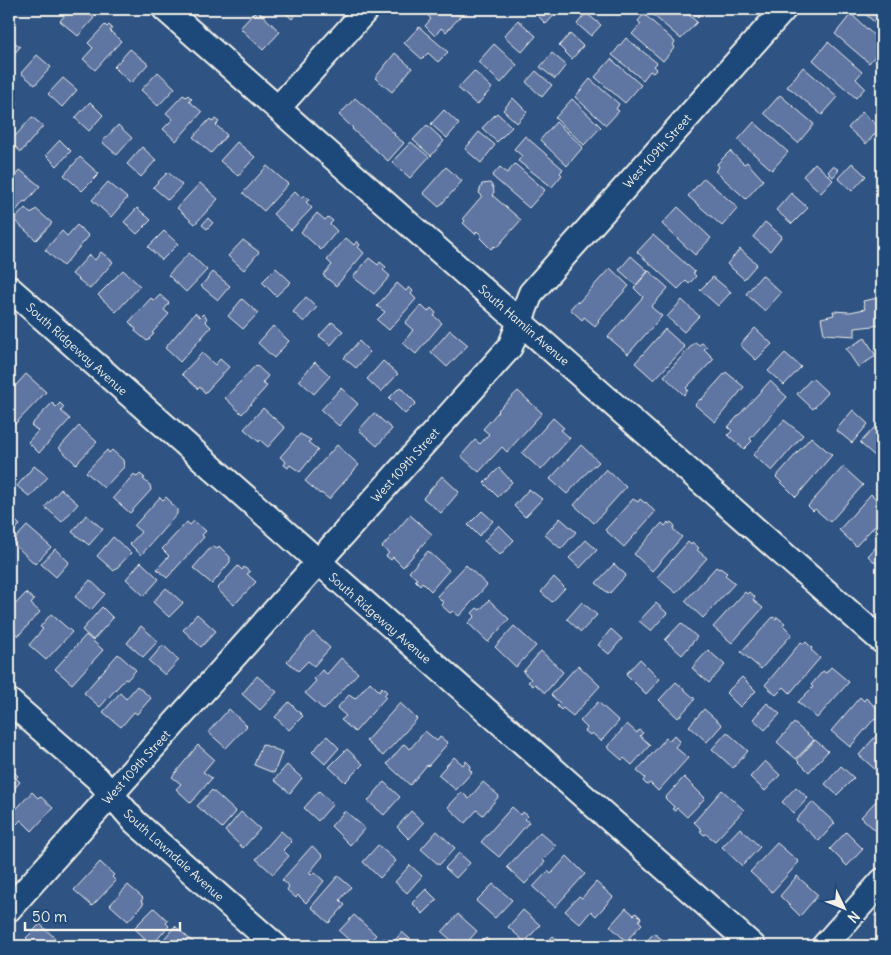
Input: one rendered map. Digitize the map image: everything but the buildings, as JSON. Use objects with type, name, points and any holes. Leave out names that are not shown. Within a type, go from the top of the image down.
[{"type":"street","name":"South Hamlin Avenue","points":[[165,9],[882,641]]},
{"type":"street","points":[[278,108],[367,9]]},
{"type":"street","name":"West 109th Street","points":[[9,909],[510,347],[531,293],[784,9]]},
{"type":"street","name":"South Ridgeway Avenue","points":[[9,288],[753,946]]},
{"type":"street","name":"South Lawndale Avenue","points":[[9,701],[97,778],[135,822],[276,946]]},
{"type":"street","points":[[824,946],[882,882]]}]
